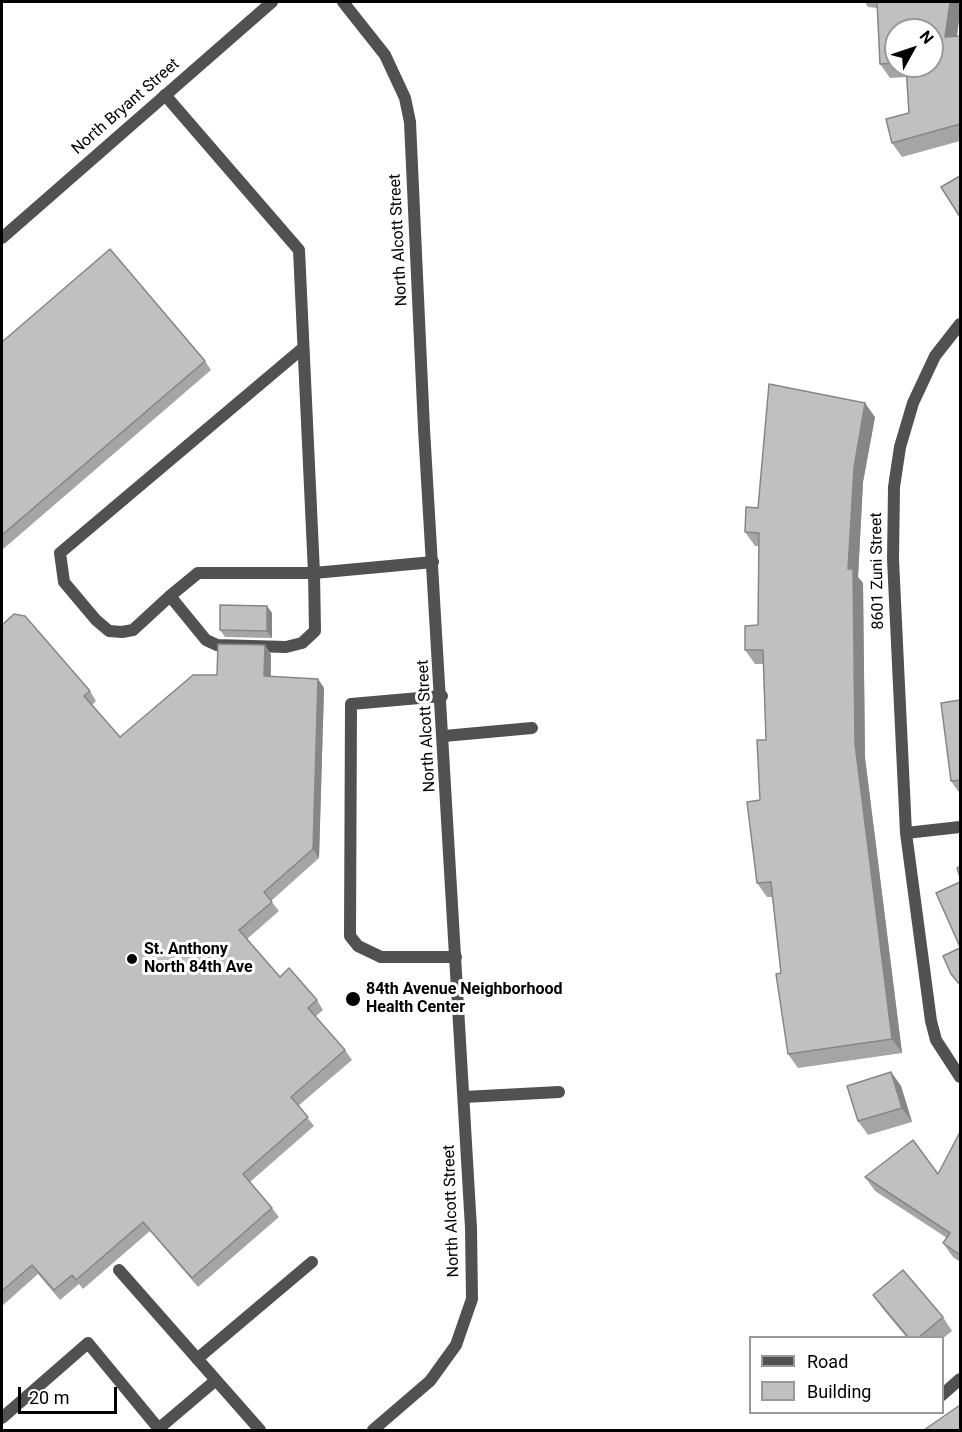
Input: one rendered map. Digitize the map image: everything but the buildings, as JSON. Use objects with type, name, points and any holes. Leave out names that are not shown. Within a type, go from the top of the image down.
[{"type":"street","name":"North Bryant Street","points":[[2,238],[272,2]]},
{"type":"street","name":"North Alcott Street","points":[[343,2],[385,56],[405,98],[410,122],[471,1228],[472,1299],[456,1345],[445,1364],[430,1381],[373,1431]]},
{"type":"street","points":[[165,95],[299,250],[315,631],[310,638],[295,646],[217,645],[206,640],[171,596]]},
{"type":"street","name":"8601 Zuni Street","points":[[960,324],[935,356],[913,403],[900,447],[894,486],[897,680],[906,833],[931,1021],[936,1040],[960,1077]]},
{"type":"street","points":[[303,348],[60,553],[64,582],[96,620],[110,631],[122,632],[133,630],[198,573],[314,573],[433,562]]},
{"type":"street","points":[[441,696],[351,704],[350,936],[358,946],[381,957],[456,957]]},
{"type":"street","points":[[444,736],[532,728]]},
{"type":"street","points":[[906,833],[960,827]]},
{"type":"street","points":[[464,1097],[558,1092]]},
{"type":"street","points":[[197,1359],[312,1262]]},
{"type":"street","points":[[119,1270],[260,1431]]},
{"type":"street","points":[[2,1419],[88,1343],[158,1430],[216,1380]]},
{"type":"street","points":[[944,1393],[960,1379]]},
{"type":"place","name":"St. Anthony North 84th Ave","points":[[132,959]]},
{"type":"place","name":"84th Avenue Neighborhood Health Center","points":[[353,999]]}]
